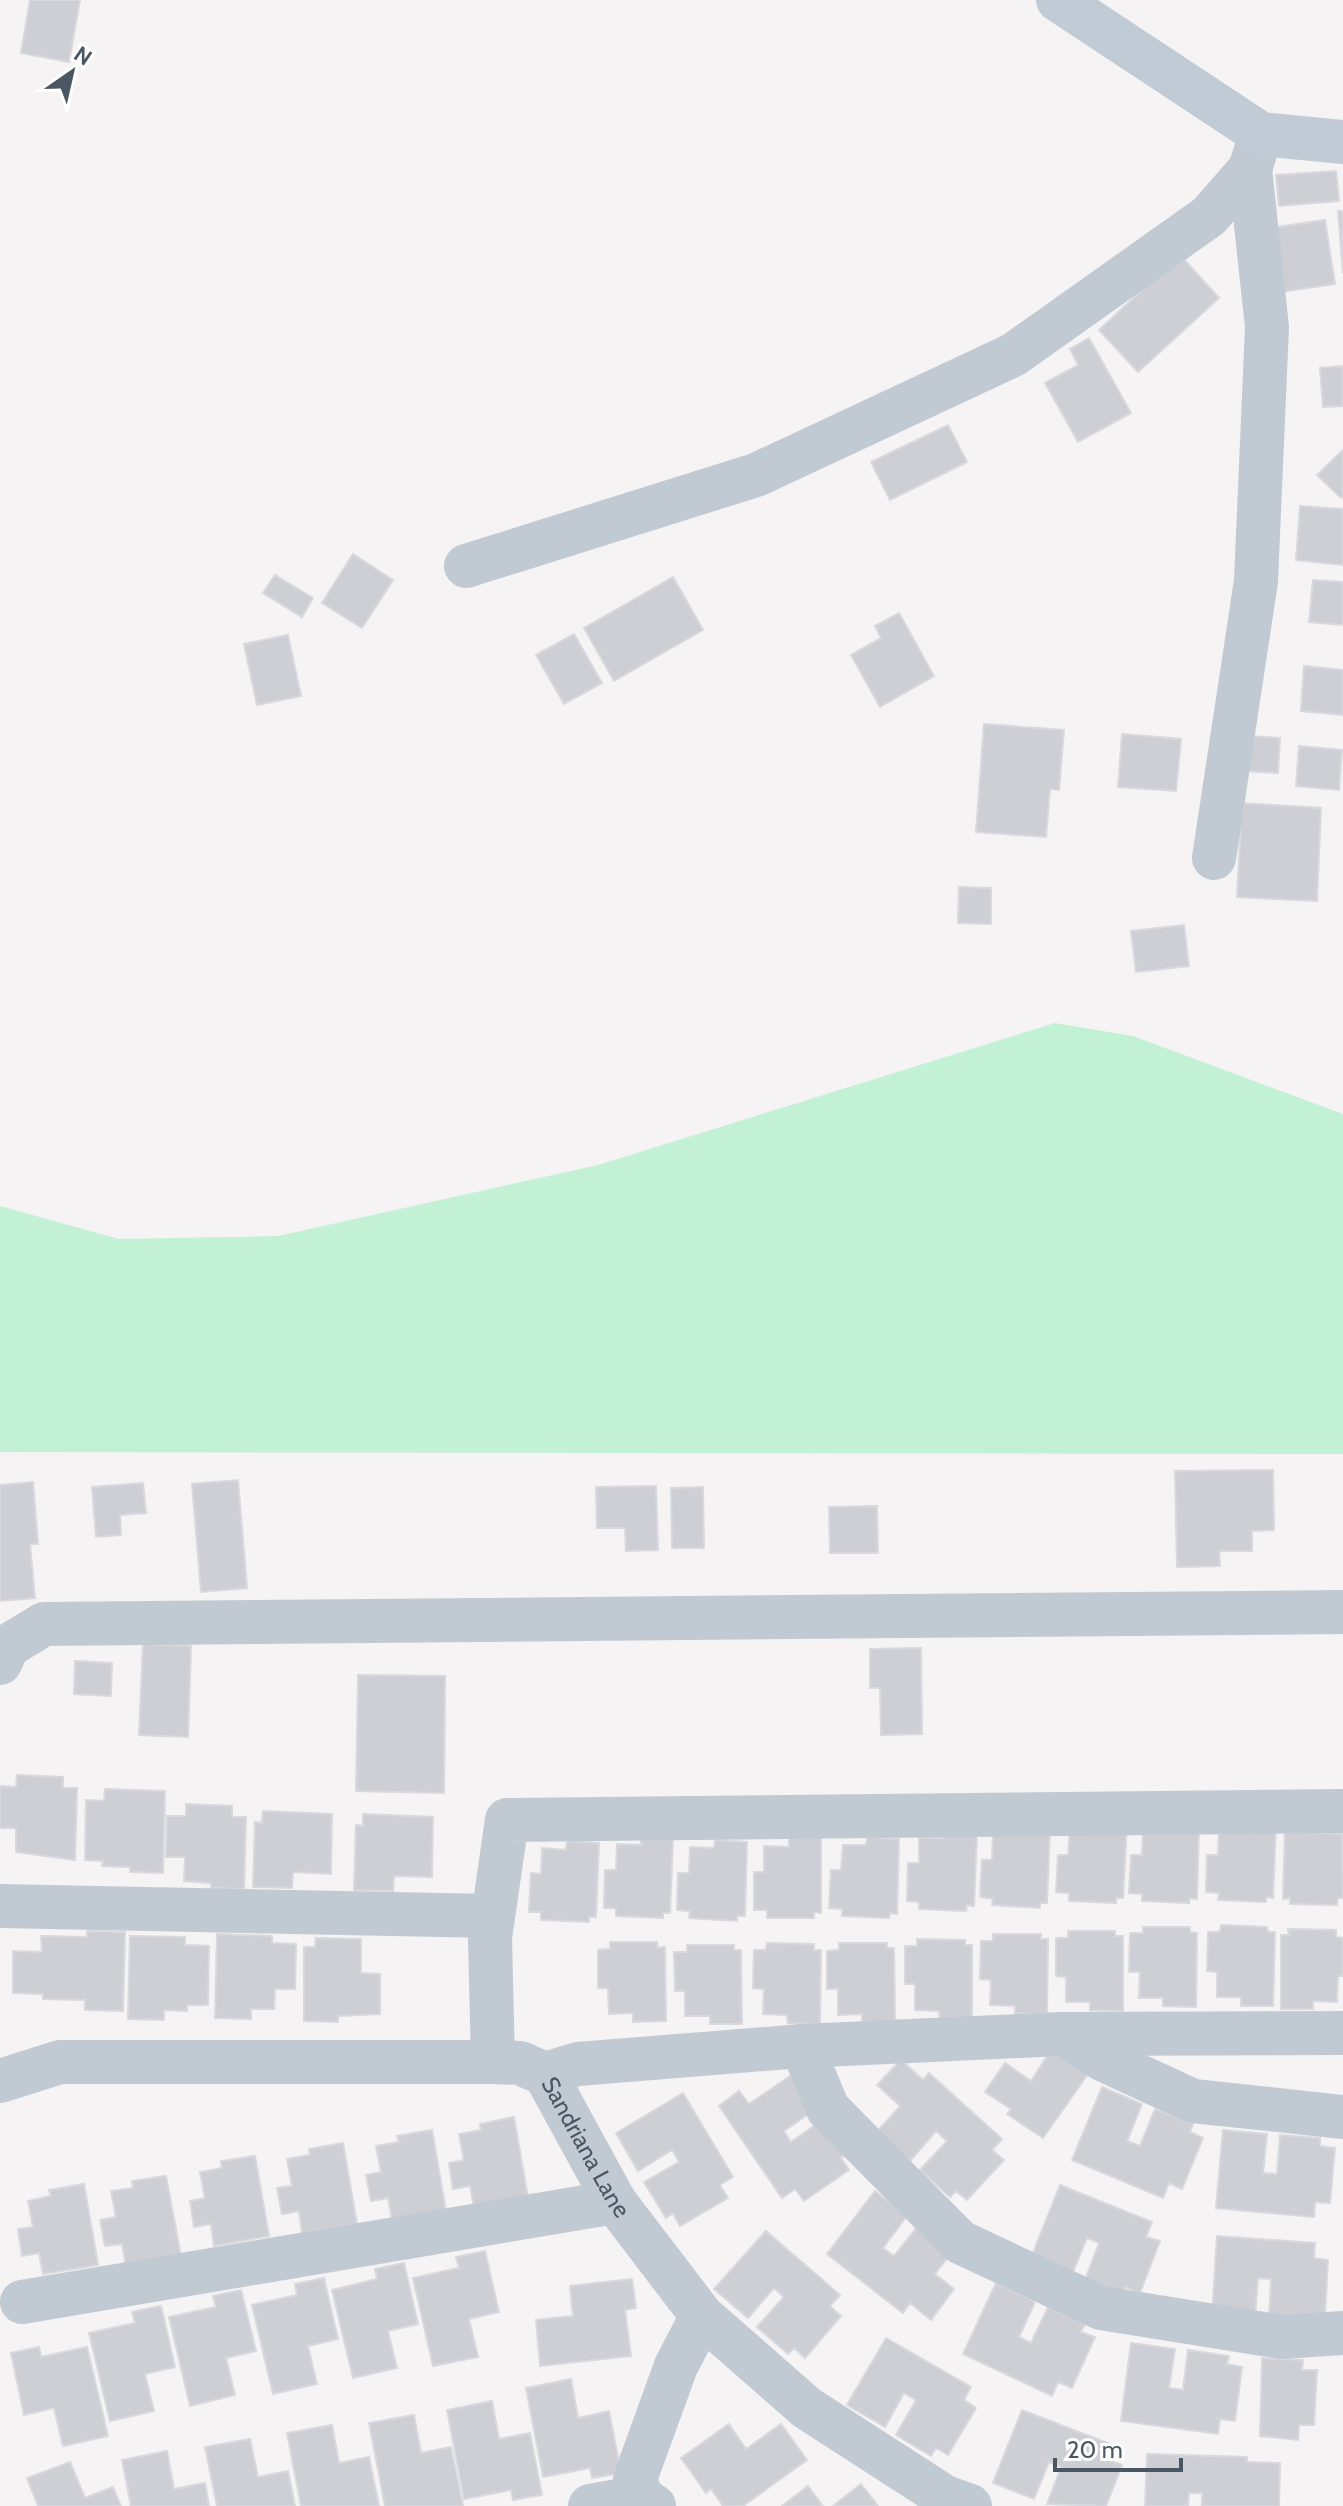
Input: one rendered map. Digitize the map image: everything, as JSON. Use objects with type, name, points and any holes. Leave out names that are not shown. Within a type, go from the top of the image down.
[{"type":"street","points":[[1058,0],[1256,151],[1343,142]]},
{"type":"street","points":[[466,566],[756,475],[1013,355],[1209,216],[1256,151]]},
{"type":"street","points":[[1214,858],[1256,581],[1267,327],[1256,151]]},
{"type":"street","points":[[0,1663],[8,1646],[44,1624],[1343,1612]]},
{"type":"street","points":[[493,2062],[493,1916],[507,1820],[1343,1811]]},
{"type":"street","points":[[0,1906],[493,1916]]},
{"type":"street","points":[[545,2074],[578,2064],[802,2046],[1062,2034],[1343,2033]]},
{"type":"street","points":[[1062,2034],[1102,2059],[1193,2101],[1343,2117]]},
{"type":"street","points":[[802,2046],[828,2109],[960,2242],[1101,2308],[1282,2337],[1343,2333]]},
{"type":"street","name":"Sandriana Lane","points":[[0,2081],[60,2062],[520,2063],[545,2074],[615,2202],[702,2316],[807,2408],[945,2497],[970,2506]]},
{"type":"street","points":[[22,2302],[615,2202]]},
{"type":"street","points":[[590,2506],[647,2502],[635,2479],[676,2366],[702,2316]]},
{"type":"green space","points":[[1055,1023],[1133,1036],[1343,1114],[1343,1454],[0,1452],[0,1206],[119,1239],[278,1236],[598,1165]]},
{"type":"building","points":[[30,0],[80,0],[69,62],[21,53]]},
{"type":"building","points":[[1336,171],[1339,201],[1279,206],[1276,175]]},
{"type":"building","points":[[1338,211],[1343,211],[1343,273]]},
{"type":"building","points":[[1325,220],[1335,284],[1280,292],[1270,228]]},
{"type":"building","points":[[1180,255],[1219,298],[1138,372],[1099,330]]},
{"type":"building","points":[[1089,338],[1131,413],[1078,442],[1045,383],[1078,365],[1070,349]]},
{"type":"building","points":[[1343,366],[1343,406],[1323,407],[1320,368]]},
{"type":"building","points":[[948,425],[967,462],[890,500],[871,462]]},
{"type":"building","points":[[1343,450],[1343,497],[1341,498],[1317,475]]},
{"type":"building","points":[[1300,506],[1343,509],[1343,565],[1296,560]]},
{"type":"building","points":[[353,554],[393,580],[362,628],[322,603]]},
{"type":"building","points":[[275,575],[313,598],[302,617],[263,593]]},
{"type":"building","points":[[673,577],[703,630],[614,681],[584,628]]},
{"type":"building","points":[[1313,580],[1343,582],[1343,625],[1309,622]]},
{"type":"building","points":[[899,613],[934,676],[880,707],[851,655],[881,638],[875,626]]},
{"type":"building","points":[[574,634],[602,683],[564,704],[536,655]]},
{"type":"building","points":[[288,635],[301,696],[257,705],[244,644]]},
{"type":"building","points":[[1304,666],[1343,670],[1343,715],[1301,711]]},
{"type":"building","points":[[984,724],[1064,730],[1059,790],[1050,789],[1046,837],[976,832]]},
{"type":"building","points":[[1122,734],[1181,739],[1176,791],[1118,787]]},
{"type":"building","points":[[1248,736],[1280,738],[1278,773],[1245,771]]},
{"type":"building","points":[[1299,746],[1342,750],[1339,790],[1296,786]]},
{"type":"building","points":[[1242,803],[1321,808],[1317,901],[1237,897]]},
{"type":"building","points":[[959,887],[991,888],[991,924],[958,923]]},
{"type":"building","points":[[1184,925],[1189,966],[1136,972],[1131,931]]},
{"type":"building","points":[[1273,1470],[1274,1530],[1252,1531],[1252,1551],[1219,1551],[1220,1566],[1177,1567],[1175,1471]]},
{"type":"building","points":[[238,1480],[247,1588],[201,1592],[192,1484]]},
{"type":"building","points":[[33,1482],[38,1544],[30,1544],[35,1598],[0,1601],[0,1485]]},
{"type":"building","points":[[143,1483],[146,1513],[120,1515],[121,1535],[96,1537],[92,1487]]},
{"type":"building","points":[[656,1486],[658,1550],[626,1551],[625,1528],[597,1528],[596,1487]]},
{"type":"building","points":[[703,1487],[704,1548],[672,1548],[671,1488]]},
{"type":"building","points":[[877,1506],[878,1553],[830,1553],[829,1507]]},
{"type":"building","points":[[143,1644],[191,1646],[188,1737],[139,1735]]},
{"type":"building","points":[[921,1648],[922,1734],[881,1735],[880,1688],[870,1688],[870,1649]]},
{"type":"building","points":[[75,1661],[112,1663],[111,1696],[74,1694]]},
{"type":"building","points":[[358,1675],[445,1676],[444,1793],[356,1791]]},
{"type":"building","points":[[17,1775],[63,1777],[63,1788],[77,1788],[75,1860],[16,1852],[16,1828],[0,1828],[0,1786],[16,1787]]},
{"type":"building","points":[[105,1789],[165,1791],[163,1873],[130,1872],[130,1867],[102,1866],[103,1861],[85,1860],[86,1800],[104,1801]]},
{"type":"building","points":[[186,1804],[232,1806],[232,1817],[246,1817],[244,1889],[211,1888],[211,1883],[184,1881],[185,1857],[166,1857],[167,1816],[186,1816]]},
{"type":"building","points":[[263,1811],[332,1814],[331,1874],[293,1872],[292,1888],[253,1887],[255,1822],[262,1823]]},
{"type":"building","points":[[363,1814],[433,1817],[432,1877],[394,1876],[393,1891],[354,1890],[356,1825],[363,1826]]},
{"type":"building","points":[[1127,1824],[1123,1898],[1116,1898],[1116,1903],[1069,1901],[1069,1893],[1056,1892],[1058,1855],[1068,1855],[1070,1829]]},
{"type":"building","points":[[1199,1824],[1197,1899],[1190,1898],[1189,1903],[1142,1901],[1142,1894],[1129,1893],[1131,1855],[1142,1855],[1143,1830]]},
{"type":"building","points":[[1276,1824],[1273,1898],[1266,1897],[1266,1902],[1218,1900],[1219,1893],[1206,1892],[1207,1855],[1218,1855],[1219,1829]]},
{"type":"building","points":[[1285,1824],[1317,1833],[1342,1834],[1343,1898],[1338,1898],[1337,1905],[1290,1904],[1290,1898],[1283,1899]]},
{"type":"building","points":[[1050,1829],[1047,1903],[1040,1903],[1040,1908],[992,1905],[993,1899],[980,1897],[982,1860],[992,1860],[993,1834]]},
{"type":"building","points":[[944,1830],[977,1832],[974,1906],[967,1905],[966,1911],[919,1909],[919,1902],[907,1901],[908,1863],[919,1863],[919,1838],[944,1838]]},
{"type":"building","points":[[641,1837],[673,1839],[670,1913],[663,1913],[663,1918],[616,1916],[616,1908],[604,1908],[605,1870],[616,1870],[617,1844],[641,1845]]},
{"type":"building","points":[[867,1837],[899,1839],[897,1914],[890,1913],[889,1918],[842,1916],[842,1909],[829,1908],[831,1870],[841,1870],[843,1845],[866,1845]]},
{"type":"building","points":[[789,1838],[821,1838],[821,1913],[814,1912],[814,1918],[767,1918],[767,1910],[754,1910],[754,1872],[764,1872],[764,1846],[789,1847]]},
{"type":"building","points":[[715,1840],[747,1842],[745,1916],[737,1916],[737,1921],[689,1918],[690,1911],[677,1910],[678,1873],[689,1873],[690,1847],[714,1848]]},
{"type":"building","points":[[567,1841],[599,1843],[596,1917],[589,1917],[589,1922],[541,1920],[541,1912],[529,1912],[531,1873],[541,1874],[542,1848],[566,1850]]},
{"type":"building","points":[[1221,1925],[1267,1927],[1268,1932],[1275,1932],[1273,2006],[1241,2006],[1241,1997],[1217,1997],[1217,1972],[1207,1971],[1208,1932],[1220,1932]]},
{"type":"building","points":[[1143,1927],[1190,1927],[1190,1932],[1197,1933],[1196,2007],[1163,2006],[1163,1998],[1139,1998],[1140,1972],[1129,1972],[1130,1933],[1143,1933]]},
{"type":"building","points":[[1288,1929],[1336,1930],[1336,1937],[1343,1938],[1343,1976],[1338,1976],[1337,2002],[1313,2001],[1313,2009],[1281,2009],[1281,1935],[1289,1935]]},
{"type":"building","points":[[87,1931],[125,1932],[123,2011],[85,2010],[85,2000],[43,1999],[43,1994],[13,1993],[13,1951],[42,1952],[41,1936],[87,1937]]},
{"type":"building","points":[[1068,1931],[1115,1931],[1115,1936],[1123,1936],[1123,2011],[1090,2010],[1090,2002],[1066,2002],[1066,1977],[1056,1976],[1056,1938],[1068,1938]]},
{"type":"building","points":[[217,1934],[272,1936],[272,1943],[296,1944],[295,1989],[275,1989],[274,2009],[251,2009],[251,2019],[215,2018]]},
{"type":"building","points":[[993,1934],[1041,1934],[1041,1939],[1048,1939],[1047,2014],[1015,2013],[1015,2006],[990,2005],[991,1980],[980,1979],[981,1941],[993,1941]]},
{"type":"building","points":[[130,1936],[185,1937],[185,1945],[209,1946],[208,2005],[187,2005],[187,2011],[164,2010],[164,2020],[128,2019]]},
{"type":"building","points":[[316,1938],[361,1939],[361,1973],[380,1974],[380,2014],[338,2016],[338,2022],[304,2021],[304,1947],[315,1947]]},
{"type":"building","points":[[917,1939],[965,1940],[965,1945],[972,1945],[972,2019],[940,2019],[939,2011],[915,2010],[915,1984],[905,1984],[905,1946],[917,1946]]},
{"type":"building","points":[[610,1942],[657,1942],[657,1948],[665,1947],[666,2021],[633,2022],[633,2013],[609,2014],[608,1988],[598,1988],[598,1950],[610,1949]]},
{"type":"building","points":[[767,1943],[814,1944],[814,1950],[821,1950],[820,2024],[788,2023],[787,2015],[763,2014],[764,1989],[753,1988],[754,1950],[766,1950]]},
{"type":"building","points":[[839,1943],[887,1943],[887,1948],[894,1948],[895,2022],[862,2023],[862,2014],[838,2015],[838,1989],[827,1989],[827,1951],[839,1950]]},
{"type":"building","points":[[687,1945],[734,1945],[734,1950],[741,1950],[742,2024],[710,2024],[710,2016],[685,2016],[685,1991],[675,1991],[674,1952],[687,1952]]},
{"type":"building","points":[[1051,2050],[1088,2074],[1043,2138],[1007,2114],[1011,2109],[985,2092],[1005,2063],[1031,2081]]},
{"type":"building","points":[[901,2060],[923,2080],[929,2073],[1002,2139],[992,2150],[1004,2160],[967,2200],[956,2191],[950,2197],[920,2170],[947,2141],[936,2131],[910,2161],[877,2132],[900,2106],[877,2085]]},
{"type":"building","points":[[793,2074],[817,2108],[784,2131],[791,2142],[824,2119],[848,2153],[841,2158],[849,2170],[804,2201],[795,2189],[782,2198],[719,2106],[739,2091],[749,2104]]},
{"type":"building","points":[[1102,2087],[1142,2104],[1127,2141],[1140,2146],[1155,2109],[1193,2124],[1190,2132],[1203,2138],[1182,2189],[1169,2183],[1163,2198],[1072,2160]]},
{"type":"building","points":[[683,2093],[733,2177],[720,2185],[728,2198],[680,2226],[673,2213],[666,2218],[644,2182],[679,2162],[672,2150],[638,2171],[616,2133]]},
{"type":"building","points":[[514,2117],[528,2198],[474,2207],[470,2186],[453,2189],[449,2163],[464,2160],[459,2134],[481,2130],[480,2124]]},
{"type":"building","points":[[432,2130],[446,2211],[392,2220],[388,2198],[371,2201],[366,2175],[381,2172],[376,2146],[399,2142],[397,2136]]},
{"type":"building","points":[[1223,2130],[1267,2134],[1263,2173],[1277,2174],[1280,2135],[1320,2138],[1320,2146],[1335,2148],[1330,2203],[1315,2202],[1314,2217],[1216,2208]]},
{"type":"building","points":[[343,2143],[357,2224],[302,2233],[299,2211],[282,2214],[277,2188],[292,2186],[287,2159],[310,2155],[309,2149]]},
{"type":"building","points":[[255,2156],[269,2236],[214,2246],[211,2224],[194,2227],[190,2201],[205,2198],[200,2172],[222,2168],[221,2161]]},
{"type":"building","points":[[166,2176],[181,2256],[126,2265],[122,2244],[105,2246],[100,2220],[116,2217],[111,2191],[133,2188],[132,2181]]},
{"type":"building","points":[[84,2184],[98,2265],[43,2274],[39,2253],[22,2256],[18,2229],[33,2227],[28,2201],[51,2196],[49,2190]]},
{"type":"building","points":[[1060,2185],[1152,2222],[1146,2237],[1160,2241],[1140,2293],[1125,2287],[1123,2295],[1085,2280],[1099,2243],[1087,2238],[1072,2274],[1031,2258]]},
{"type":"building","points":[[875,2191],[907,2216],[883,2248],[894,2256],[918,2226],[952,2252],[935,2274],[954,2289],[931,2320],[910,2303],[903,2313],[827,2254]]},
{"type":"building","points":[[766,2231],[840,2295],[830,2306],[841,2316],[805,2358],[794,2348],[788,2354],[757,2327],[784,2297],[774,2288],[748,2318],[714,2289]]},
{"type":"building","points":[[1217,2236],[1315,2243],[1314,2258],[1328,2260],[1325,2314],[1269,2319],[1271,2279],[1258,2278],[1255,2317],[1212,2314]]},
{"type":"building","points":[[485,2251],[499,2312],[469,2319],[478,2357],[433,2366],[413,2278],[459,2268],[456,2257]]},
{"type":"building","points":[[404,2263],[418,2324],[388,2331],[397,2368],[353,2378],[332,2290],[377,2279],[375,2269]]},
{"type":"building","points":[[324,2278],[338,2339],[308,2346],[317,2384],[273,2394],[252,2305],[297,2295],[295,2284]]},
{"type":"building","points":[[632,2279],[636,2308],[625,2310],[631,2356],[540,2366],[536,2320],[573,2316],[570,2286]]},
{"type":"building","points":[[996,2283],[1035,2302],[1019,2337],[1031,2343],[1048,2307],[1085,2324],[1081,2332],[1095,2337],[1072,2388],[1058,2382],[1052,2396],[963,2354]]},
{"type":"building","points":[[241,2290],[256,2351],[226,2358],[235,2395],[190,2406],[169,2317],[216,2307],[213,2296]]},
{"type":"building","points":[[161,2306],[175,2367],[145,2374],[154,2411],[110,2421],[89,2333],[135,2323],[132,2312]]},
{"type":"building","points":[[886,2338],[971,2387],[964,2400],[976,2408],[948,2455],[936,2448],[931,2456],[896,2435],[916,2400],[904,2393],[885,2427],[847,2405]]},
{"type":"building","points":[[1131,2343],[1175,2349],[1169,2388],[1183,2390],[1188,2350],[1229,2356],[1227,2364],[1242,2367],[1235,2421],[1220,2419],[1218,2434],[1121,2421]]},
{"type":"building","points":[[39,2347],[41,2357],[87,2347],[108,2436],[63,2446],[54,2408],[24,2415],[11,2353]]},
{"type":"building","points":[[1262,2358],[1303,2360],[1302,2370],[1317,2370],[1314,2425],[1299,2425],[1298,2440],[1260,2436]]},
{"type":"building","points":[[571,2379],[578,2418],[609,2411],[621,2473],[592,2478],[590,2468],[543,2477],[526,2388]]},
{"type":"building","points":[[492,2401],[499,2439],[530,2433],[542,2495],[513,2500],[511,2490],[464,2499],[447,2410]]},
{"type":"building","points":[[1022,2410],[1113,2445],[1108,2460],[1122,2465],[1106,2506],[1047,2504],[1061,2467],[1049,2462],[1034,2499],[993,2483]]},
{"type":"building","points":[[414,2415],[421,2453],[451,2447],[463,2506],[385,2506],[369,2423]]},
{"type":"building","points":[[729,2424],[746,2449],[781,2424],[807,2460],[743,2506],[723,2506],[711,2489],[706,2493],[681,2458]]},
{"type":"building","points":[[332,2425],[339,2463],[369,2457],[379,2506],[301,2506],[287,2433]]},
{"type":"building","points":[[250,2439],[258,2477],[288,2471],[295,2506],[217,2506],[205,2447]]},
{"type":"building","points":[[167,2451],[174,2489],[205,2483],[209,2506],[131,2506],[122,2460]]},
{"type":"building","points":[[1147,2454],[1247,2457],[1247,2462],[1280,2463],[1279,2506],[1202,2506],[1202,2493],[1189,2493],[1188,2506],[1145,2506]]},
{"type":"building","points":[[70,2462],[85,2498],[113,2487],[121,2506],[38,2506],[27,2478]]},
{"type":"building","points":[[861,2484],[878,2506],[833,2506]]},
{"type":"building","points":[[808,2486],[823,2506],[782,2506]]}]
